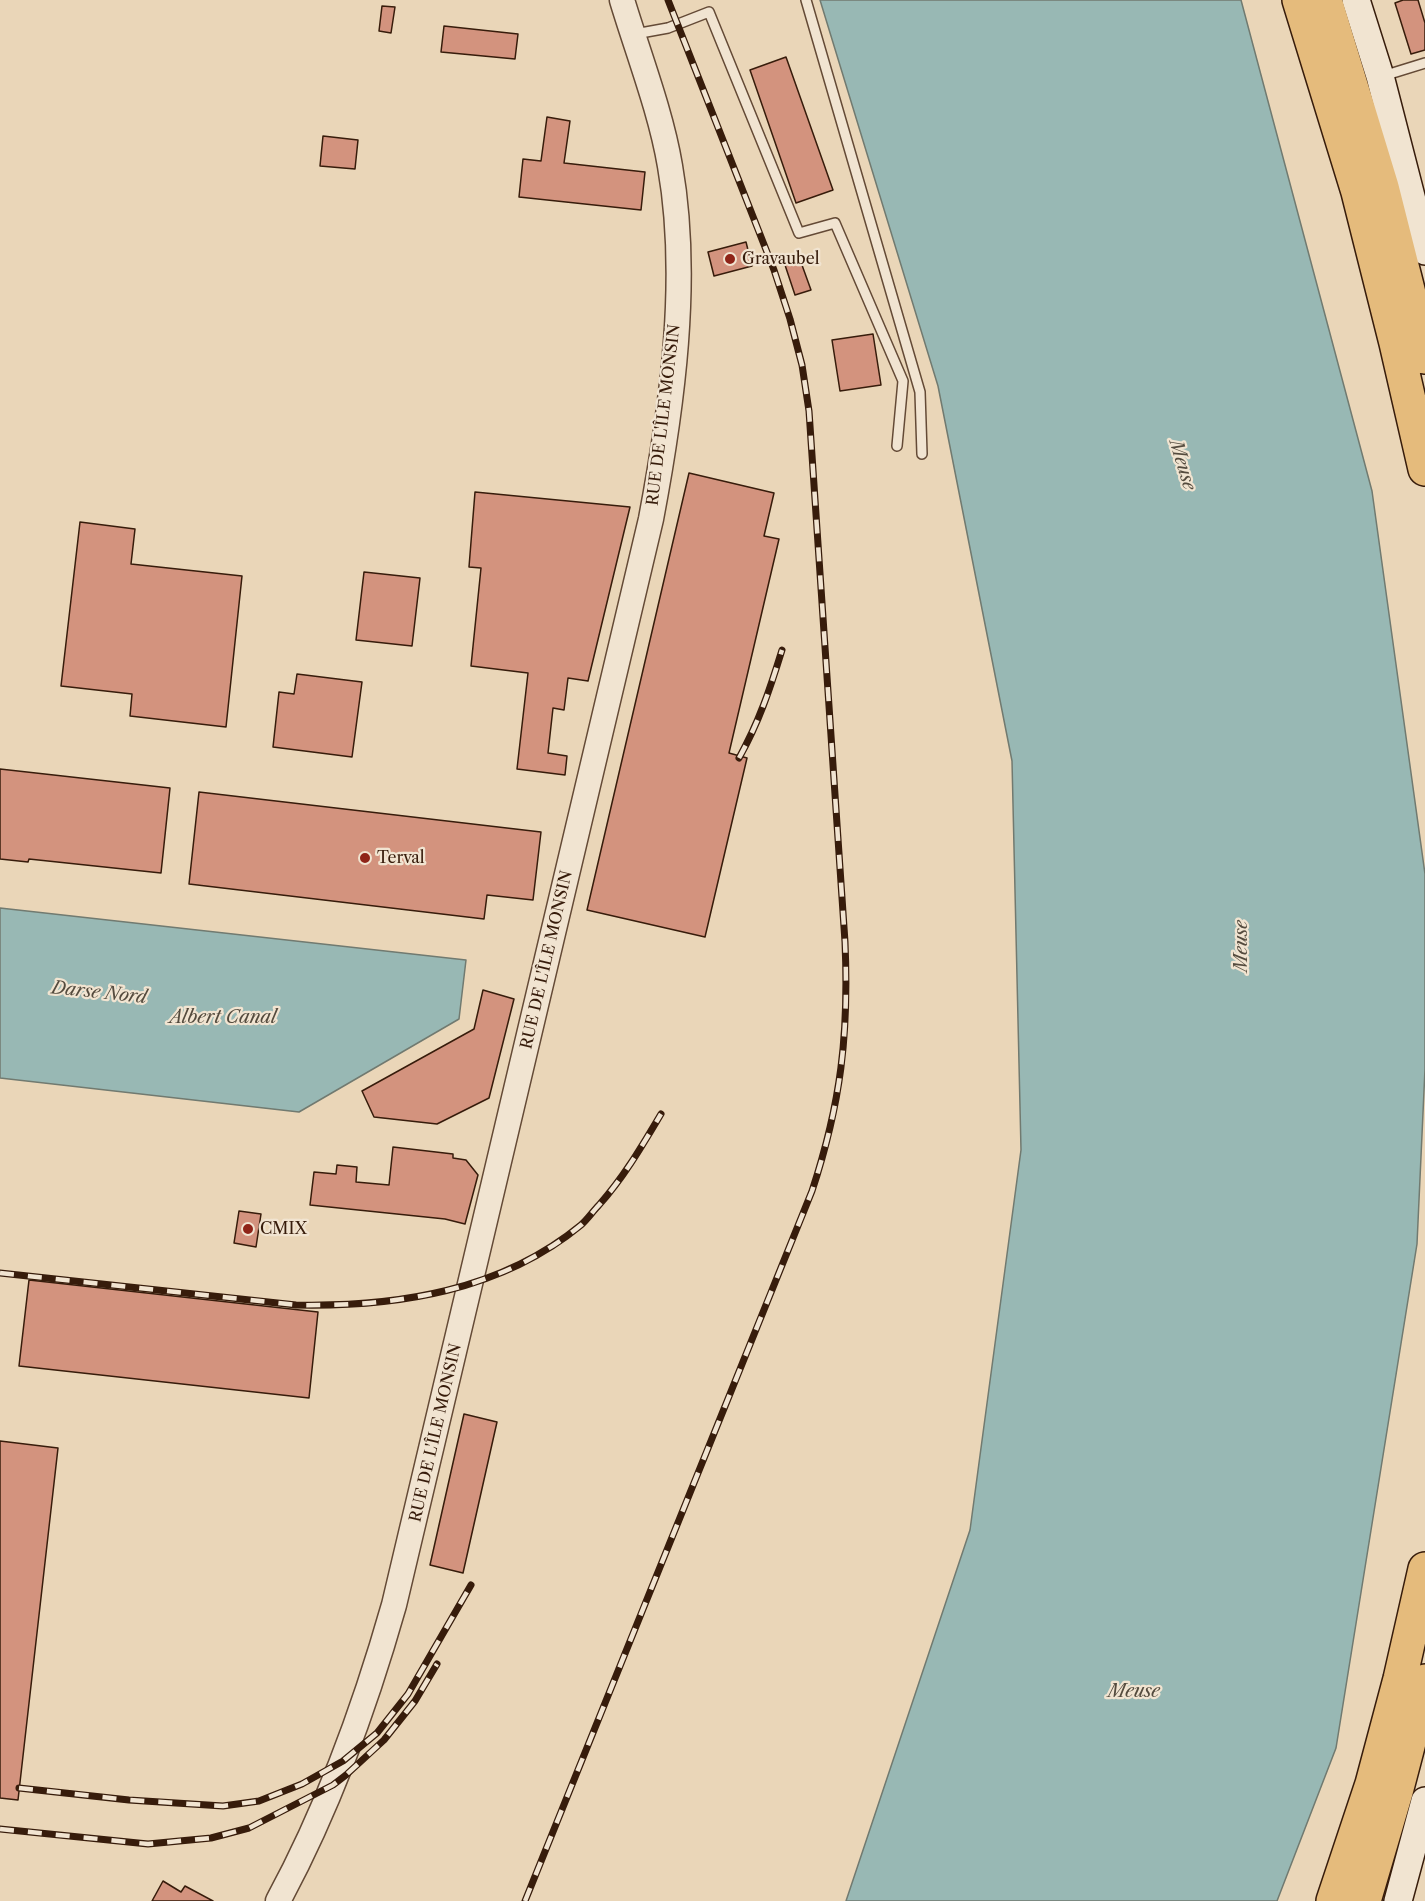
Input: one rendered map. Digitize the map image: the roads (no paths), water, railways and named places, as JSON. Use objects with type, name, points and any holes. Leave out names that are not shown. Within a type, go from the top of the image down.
[{"type":"highway","points":[[1299,0],[1358,192],[1425,470]]},
{"type":"highway","points":[[1325,0],[1382,187],[1425,357]]},
{"type":"highway","points":[[1334,1901],[1372,1784],[1400,1679],[1425,1569]]},
{"type":"highway","points":[[1364,1901],[1425,1681]]},
{"type":"main road","points":[[1356,0],[1380,76],[1425,251]]},
{"type":"main road","points":[[1398,1901],[1425,1800]]},
{"type":"street","name":"RUE DE L'ÎLE MONSIN","points":[[278,1901],[318,1820],[343,1761],[369,1690],[394,1605],[651,519],[666,427],[675,349],[676,214],[665,140],[622,0]]},
{"type":"lane","points":[[806,0],[920,392],[922,454]]},
{"type":"lane","points":[[632,34],[668,28],[709,12],[799,233],[835,223],[903,381],[897,446]]},
{"type":"lane","points":[[1380,76],[1425,63]]},
{"type":"water","name":"Meuse","points":[[820,0],[1241,0],[1372,491],[1425,874],[1425,1069],[1417,1244],[1336,1748],[1277,1901],[846,1901],[970,1530],[1021,1150],[1012,761],[938,386]]},
{"type":"water","name":"Albert Canal","points":[[0,908],[466,960],[459,1019],[299,1112],[0,1078]]},
{"type":"railway","points":[[525,1901],[812,1191],[830,1128],[844,1038],[845,942],[809,411],[802,365],[774,270],[668,0]]},
{"type":"railway","points":[[739,758],[764,705],[782,650]]},
{"type":"railway","points":[[0,1273],[296,1305],[372,1303],[446,1290],[482,1280],[517,1266],[550,1247],[581,1225],[625,1172],[661,1114]]},
{"type":"railway","points":[[19,1788],[129,1800],[223,1806],[259,1801],[302,1784],[343,1761],[377,1733],[408,1694],[471,1585]]},
{"type":"railway","points":[[0,1829],[148,1844],[211,1838],[249,1828],[333,1785],[346,1775],[384,1740],[415,1701],[437,1664]]},
{"type":"place","name":"Gravaubel","points":[[730,259]]},
{"type":"place","name":"Terval","points":[[365,858]]},
{"type":"place","name":"CMIX","points":[[248,1229]]},
{"type":"water label","name":"Darse Nord","points":[[99,993]]}]
